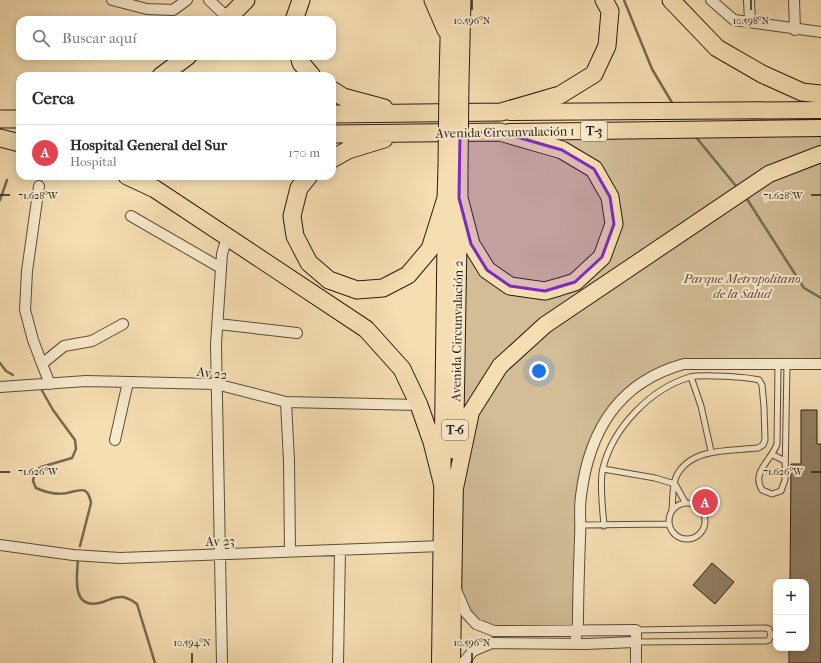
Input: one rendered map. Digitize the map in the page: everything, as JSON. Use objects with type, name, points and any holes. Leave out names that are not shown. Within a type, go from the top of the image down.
[{"type":"highway","points":[[230,16],[246,0]]},
{"type":"highway","points":[[295,16],[301,0]]},
{"type":"highway","points":[[433,0],[455,37]]},
{"type":"highway","name":"Avenida Circunvalación 2","points":[[450,0],[455,37],[453,198]]},
{"type":"highway","name":"Avenida Circunvalación 2","points":[[455,37],[462,0]]},
{"type":"highway","points":[[455,37],[472,0]]},
{"type":"highway","points":[[501,112],[560,95],[594,74],[607,46],[610,11],[604,0]]},
{"type":"highway","points":[[671,0],[717,48],[762,74],[802,92],[821,94]]},
{"type":"highway","points":[[166,72],[183,60]]},
{"type":"highway","points":[[300,60],[309,72]]},
{"type":"highway","points":[[336,93],[343,97],[401,114]]},
{"type":"highway","name":"Avenida Circunvalación 1","points":[[336,114],[501,112]]},
{"type":"highway","points":[[0,119],[16,119]]},
{"type":"highway","points":[[453,198],[471,244],[487,270],[510,286],[545,291],[576,282],[602,257],[614,224],[610,197],[594,169],[562,150],[500,132]]},
{"type":"highway","name":"Avenida Circunvalación 1","points":[[336,134],[500,132]]},
{"type":"highway","points":[[336,157],[348,150],[400,133]]},
{"type":"highway","points":[[0,138],[16,138]]},
{"type":"highway","points":[[0,138],[16,142]]},
{"type":"highway","points":[[136,180],[155,189],[366,329],[402,369],[419,405],[448,487]]},
{"type":"highway","points":[[306,180],[299,188],[292,216],[295,236],[309,263],[329,280],[357,290],[383,288],[408,275],[430,249],[453,198]]},
{"type":"main road","name":"Avenida Circunvalación 1","points":[[501,112],[821,110]]},
{"type":"main road","name":"Avenida Circunvalación 1","points":[[500,132],[821,128]]},
{"type":"main road","points":[[448,487],[471,412],[500,366],[545,325],[769,174],[821,154]]},
{"type":"main road","name":"Avenida Circunvalación 2","points":[[452,663],[453,582],[448,487],[453,198]]},
{"type":"main road","name":"Avenida Circunvalación 2","points":[[440,663],[442,546],[448,487]]},
{"type":"street","points":[[112,0],[147,9],[173,10],[187,0]]},
{"type":"street","points":[[209,0],[224,16]]},
{"type":"street","points":[[711,0],[734,20],[795,30],[821,32]]},
{"type":"street","points":[[749,0],[750,22]]},
{"type":"street","points":[[794,0],[795,30]]},
{"type":"street","points":[[39,186],[27,271],[25,310],[33,340],[50,384]]},
{"type":"street","points":[[131,216],[221,268]]},
{"type":"street","points":[[222,663],[216,384],[221,268],[226,237]]},
{"type":"street","points":[[42,364],[64,346],[92,341],[123,324]]},
{"type":"street","points":[[218,324],[297,333]]},
{"type":"street","points":[[575,644],[581,497],[586,466],[595,438],[607,415],[623,398],[663,369],[684,364],[821,364]]},
{"type":"street","name":"Av 22","points":[[0,387],[86,381],[216,384],[286,402],[419,405]]},
{"type":"street","points":[[115,440],[128,382]]},
{"type":"street","points":[[286,402],[289,461],[290,551]]},
{"type":"street","name":"Av 23","points":[[0,545],[73,555],[120,558],[442,546]]},
{"type":"street","points":[[338,663],[340,550]]},
{"type":"street","points":[[453,582],[466,613],[476,624],[494,631],[636,630],[636,663]]},
{"type":"street","points":[[463,663],[473,651],[492,643],[575,644],[635,642]]},
{"type":"lane","points":[[782,364],[787,431],[784,487],[781,491],[767,493],[762,490],[758,484],[758,475],[760,469],[773,455],[777,444],[782,364]]},
{"type":"lane","points":[[604,526],[603,469],[613,445],[629,418],[649,398],[668,386],[691,377],[760,380],[762,385],[765,440],[762,445],[758,448],[711,451],[686,465],[676,477],[669,524],[674,534],[687,540],[699,535],[706,523],[705,513],[695,504],[686,502],[678,505],[672,511]]},
{"type":"lane","points":[[691,377],[701,406],[711,451]]},
{"type":"lane","points":[[773,455],[785,460]]},
{"type":"lane","points":[[603,469],[655,478],[675,484],[686,502]]},
{"type":"lane","points":[[581,525],[604,526],[669,524]]},
{"type":"lane","points":[[635,642],[766,642],[769,640],[771,635],[769,629],[765,628],[636,630]]},
{"type":"highlighted area","points":[[500,132],[562,150],[594,169],[610,197],[614,224],[602,257],[575,282],[545,291],[510,286],[487,270],[471,244],[459,198],[460,133]]},
{"type":"green space","name":"Parque Metropolitano de la Salud","points":[[821,128],[821,364],[663,369],[607,415],[586,466],[576,631],[494,631],[476,624],[461,602],[460,133]]},
{"type":"building","points":[[801,410],[817,410],[817,444],[821,444],[821,663],[789,663],[789,651],[809,651],[809,579],[790,579],[791,464],[801,464]]},
{"type":"building","points":[[712,563],[734,582],[715,604],[693,585]]},
{"type":"waterway","points":[[624,0],[652,69],[674,106]]},
{"type":"waterway","points":[[695,136],[736,186]]},
{"type":"waterway","points":[[0,200],[7,180]]},
{"type":"waterway","points":[[745,196],[804,288],[821,298]]},
{"type":"waterway","points":[[0,363],[6,371],[13,375]]},
{"type":"waterway","points":[[40,387],[53,410],[75,440],[76,449],[72,458],[41,467],[35,471],[33,481],[36,488],[51,493],[63,494],[80,490],[88,493],[91,503],[80,546]]},
{"type":"waterway","points":[[78,559],[78,590],[84,601],[90,604],[123,597],[137,604],[155,663]]},
{"type":"place","name":"Hospital General del Sur","points":[[705,502]]}]
